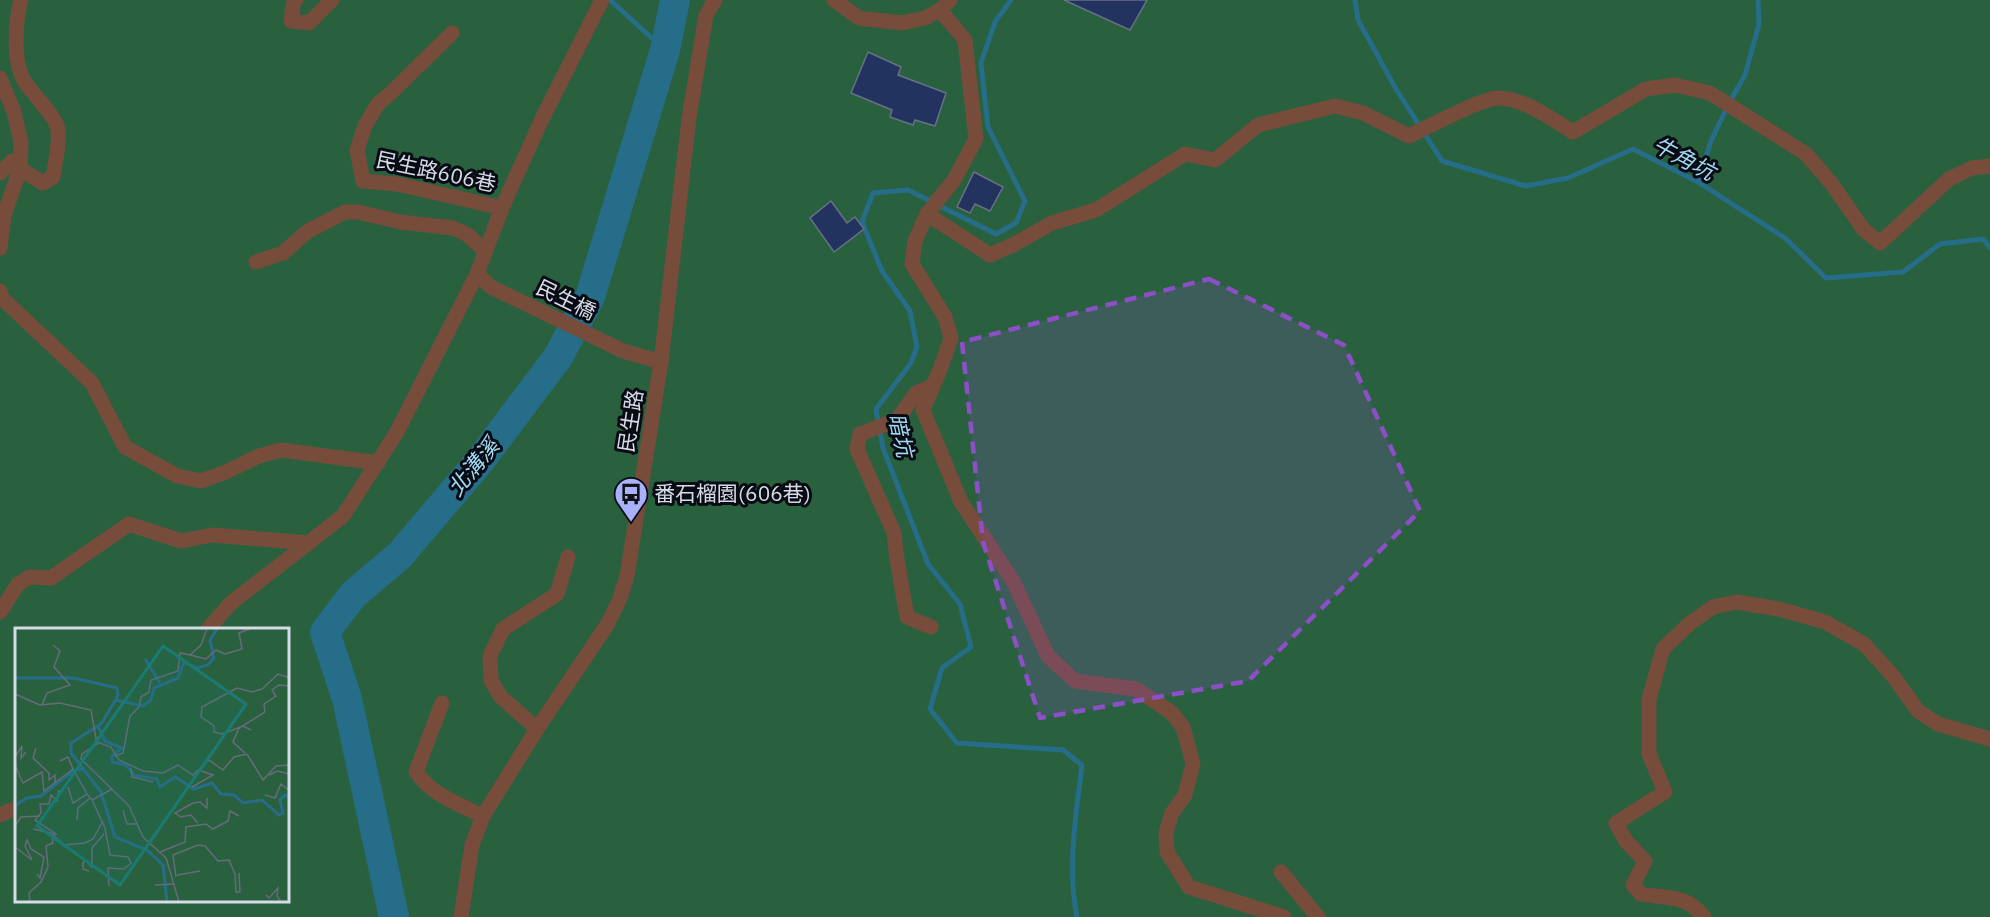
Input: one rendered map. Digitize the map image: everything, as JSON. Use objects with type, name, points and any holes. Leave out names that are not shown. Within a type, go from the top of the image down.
[{"type":"street","points":[[0,173],[12,161],[20,169],[43,183],[53,177],[57,126],[25,83],[17,67],[18,14],[21,0]]},
{"type":"street","points":[[296,0],[291,21],[309,23],[332,0]]},
{"type":"street","name":"民生路","points":[[462,917],[472,845],[483,816],[537,729],[607,625],[620,601],[627,576],[661,362],[689,118],[706,15],[715,0]]},
{"type":"street","points":[[834,0],[859,18],[901,23],[925,18],[945,5],[965,40],[976,139],[954,180],[927,214],[915,241],[912,264],[945,317],[951,338],[923,410],[961,502],[1012,581],[1048,656],[1075,681],[1136,689],[1172,713],[1183,727],[1193,764],[1185,795],[1172,813],[1166,832],[1167,852],[1189,887],[1252,911],[1284,917]]},
{"type":"street","name":"民生路606巷","points":[[209,628],[231,603],[343,516],[378,463],[397,432],[477,274],[484,251],[541,121],[601,2]]},
{"type":"street","name":"民生路606巷","points":[[452,33],[376,105],[365,126],[357,150],[363,181],[397,184],[502,208]]},
{"type":"street","points":[[0,78],[14,112],[21,142],[20,169],[4,215],[0,248]]},
{"type":"street","points":[[927,214],[990,255],[1013,246],[1052,223],[1096,210],[1185,153],[1215,160],[1258,125],[1335,106],[1363,113],[1409,136],[1497,98],[1527,104],[1573,132],[1646,89],[1675,86],[1710,93],[1806,154],[1831,183],[1864,230],[1880,243],[1949,179],[1972,168],[1990,166]]},
{"type":"street","points":[[256,262],[283,253],[308,231],[345,212],[358,212],[400,222],[453,228],[468,235],[484,251]]},
{"type":"street","name":"民生橋","points":[[477,274],[491,287],[623,351],[661,362]]},
{"type":"street","points":[[0,291],[2,298],[10,306],[92,383],[125,447],[177,476],[201,480],[226,472],[259,456],[281,450],[378,463]]},
{"type":"street","points":[[932,386],[916,393],[897,420],[860,434],[857,449],[894,533],[907,617],[932,627]]},
{"type":"street","points":[[0,612],[18,584],[30,577],[51,578],[129,524],[181,541],[212,535],[309,543]]},
{"type":"street","points":[[537,729],[500,696],[491,680],[490,656],[503,629],[557,594],[568,557]]},
{"type":"street","points":[[1704,917],[1697,908],[1685,900],[1641,894],[1634,885],[1644,861],[1626,841],[1616,823],[1665,792],[1649,754],[1649,699],[1663,649],[1689,624],[1713,607],[1736,602],[1779,609],[1825,622],[1864,644],[1893,676],[1917,711],[1938,724],[1990,739]]},
{"type":"street","points":[[442,703],[416,772],[425,784],[441,795],[483,816]]},
{"type":"street","points":[[0,815],[15,808]]},
{"type":"street","points":[[1281,872],[1318,917]]},
{"type":"highlighted area","points":[[1209,279],[1344,345],[1420,511],[1248,681],[1040,718],[983,542],[962,342]]},
{"type":"green space","points":[[0,0],[1990,0],[1990,917],[0,917]]},
{"type":"building","points":[[1064,0],[1147,0],[1130,30]]},
{"type":"building","points":[[868,52],[901,67],[898,75],[946,93],[935,126],[915,120],[913,125],[890,117],[892,110],[851,93]]},
{"type":"building","points":[[974,172],[1003,187],[990,211],[975,204],[970,213],[957,207]]},
{"type":"building","points":[[831,201],[847,223],[855,217],[864,229],[834,252],[810,218]]},
{"type":"waterway","points":[[610,0],[665,50]]},
{"type":"waterway","name":"北溝溪","points":[[394,917],[347,699],[325,632],[353,595],[400,555],[479,462],[558,357],[590,297],[665,50],[675,0]]},
{"type":"waterway","name":"暗坑","points":[[1011,0],[995,22],[981,63],[988,127],[1025,201],[1016,223],[996,234],[908,190],[873,193],[862,222],[882,271],[910,311],[917,347],[911,363],[876,409],[883,448],[928,564],[960,604],[971,647],[942,668],[930,709],[957,743],[1063,750],[1082,765],[1073,860],[1077,917]]},
{"type":"waterway","name":"牛角坑","points":[[1355,0],[1358,20],[1396,89],[1442,161],[1526,186],[1568,178],[1633,149],[1698,182],[1785,238],[1826,278],[1903,272],[1940,244],[1983,239],[1990,248]]},
{"type":"waterway","points":[[1698,182],[1711,141],[1745,75],[1759,24],[1758,0]]},
{"type":"place","name":"番石榴園(606巷)","points":[[631,523]]}]
